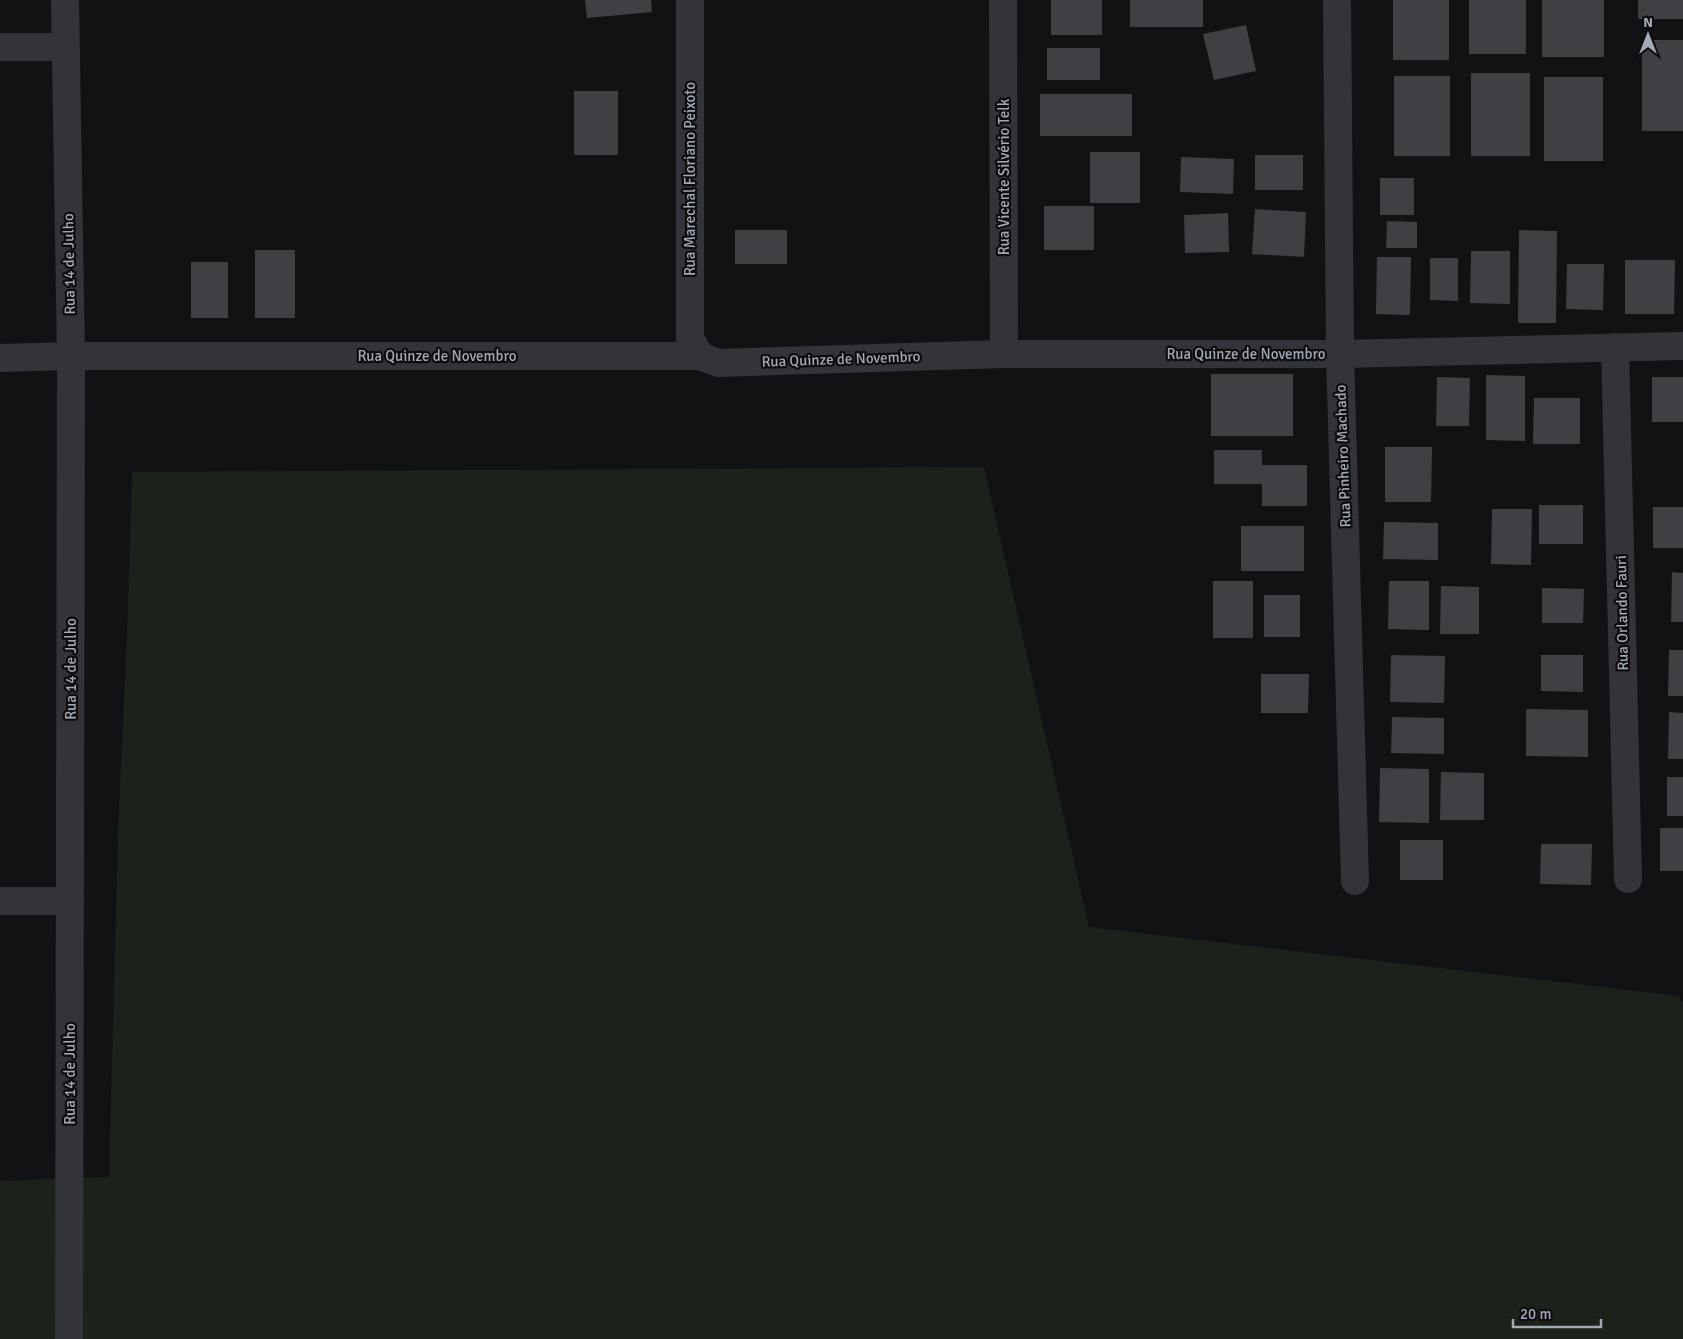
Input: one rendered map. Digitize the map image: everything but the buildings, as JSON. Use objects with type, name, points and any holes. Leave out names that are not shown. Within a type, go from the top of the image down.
[{"type":"street","name":"Rua 14 de Julho","points":[[65,0],[71,356],[69,1339]]},
{"type":"street","name":"Rua Marechal Floriano Peixoto","points":[[690,0],[690,338],[700,356]]},
{"type":"street","name":"Rua Vicente Silvério Telk","points":[[1003,0],[1004,354]]},
{"type":"street","name":"Rua Pinheiro Machado","points":[[1337,0],[1340,354],[1355,881]]},
{"type":"street","points":[[0,48],[65,47]]},
{"type":"street","name":"Rua Quinze de Novembro","points":[[0,358],[71,356],[700,356],[718,363],[1004,354],[1340,354],[1683,346]]},
{"type":"street","name":"Rua Orlando Fauri","points":[[1615,347],[1628,879]]},
{"type":"street","points":[[0,901],[70,901]]},
{"type":"shaded area","points":[[984,467],[1089,927],[1679,996],[1683,1003],[1683,1339],[0,1339],[0,1181],[109,1177],[118,832],[132,472]]}]
